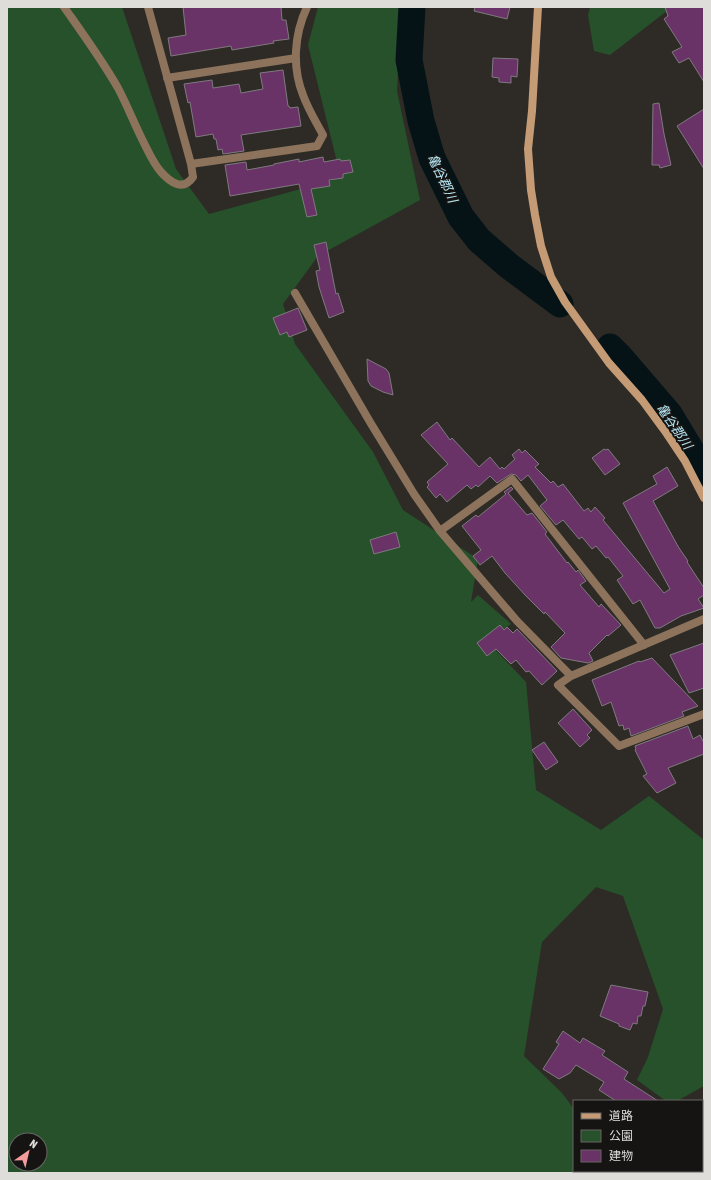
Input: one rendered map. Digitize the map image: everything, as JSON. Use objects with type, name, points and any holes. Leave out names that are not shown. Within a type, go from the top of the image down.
[{"type":"street","points":[[64,7],[106,68],[118,89],[149,154],[161,172],[172,182],[184,184],[190,182],[193,176],[191,164],[148,7]]},
{"type":"street","points":[[191,164],[317,146],[323,135],[303,95],[299,82],[296,58],[299,28],[307,7]]},
{"type":"street","points":[[538,7],[533,103],[528,149],[531,190],[535,215],[541,246],[551,277],[565,302],[609,363],[642,400],[667,434],[685,461],[704,498]]},
{"type":"street","points":[[168,78],[296,58]]},
{"type":"street","points":[[295,293],[370,422],[414,494],[440,531],[517,621],[571,676]]},
{"type":"street","points":[[440,531],[512,479],[644,645]]},
{"type":"street","points":[[704,619],[571,676],[558,685],[619,746],[704,714]]},
{"type":"green space","points":[[7,7],[122,7],[176,169],[209,214],[341,178],[308,45],[318,7],[401,7],[397,91],[420,200],[318,256],[283,304],[295,344],[373,452],[403,510],[478,559],[471,602],[478,595],[511,624],[486,640],[526,682],[536,790],[601,830],[649,796],[704,840],[704,1086],[679,1100],[665,1100],[637,1080],[648,1057],[663,1009],[623,896],[596,887],[542,942],[524,1056],[562,1093],[573,1108],[573,1172],[601,1172],[7,1173]]},
{"type":"green space","points":[[590,7],[672,7],[610,55],[594,51],[588,15]]},
{"type":"building","points":[[183,7],[281,7],[282,20],[286,20],[289,39],[232,50],[231,46],[171,56],[168,38],[186,35]]},
{"type":"building","points":[[475,7],[510,7],[507,19],[474,11]]},
{"type":"building","points":[[665,7],[704,7],[704,82],[689,58],[679,63],[672,52],[682,47],[664,19],[668,16]]},
{"type":"building","points":[[493,58],[518,59],[517,77],[511,76],[511,83],[499,82],[499,78],[492,77]]},
{"type":"building","points":[[283,70],[288,106],[290,108],[298,107],[301,126],[241,135],[244,151],[223,154],[222,149],[218,150],[216,139],[214,139],[213,134],[196,137],[190,102],[188,103],[184,84],[212,80],[213,88],[239,84],[241,93],[263,89],[260,73]]},
{"type":"building","points":[[659,103],[671,165],[660,168],[659,165],[652,165],[653,104]]},
{"type":"building","points":[[704,109],[704,169],[677,126]]},
{"type":"building","points":[[323,157],[324,162],[340,159],[341,161],[350,160],[353,172],[343,174],[343,178],[329,180],[330,186],[311,189],[317,215],[307,217],[299,184],[230,196],[225,165],[246,162],[247,170],[299,159],[299,162]]},
{"type":"building","points":[[326,242],[336,294],[338,293],[344,312],[329,318],[319,287],[316,271],[320,270],[314,245]]},
{"type":"building","points":[[298,308],[307,330],[289,337],[287,332],[280,335],[273,318]]},
{"type":"building","points":[[367,359],[386,369],[389,373],[393,395],[371,386],[368,381]]},
{"type":"building","points":[[437,422],[450,440],[452,438],[479,467],[490,457],[500,469],[502,467],[504,469],[515,459],[512,455],[519,449],[522,453],[525,450],[539,464],[535,467],[551,483],[553,481],[558,487],[563,484],[584,511],[588,508],[591,512],[595,507],[605,518],[603,520],[664,593],[670,589],[623,503],[657,484],[653,476],[667,467],[678,486],[653,501],[679,548],[688,561],[687,562],[704,588],[704,595],[698,599],[704,608],[681,616],[660,628],[655,628],[640,600],[633,604],[617,580],[623,576],[608,557],[606,558],[596,546],[592,549],[582,537],[579,539],[563,520],[556,525],[540,506],[547,500],[528,475],[521,481],[516,475],[511,474],[497,483],[490,476],[478,487],[476,485],[471,489],[467,485],[447,502],[440,494],[436,498],[427,487],[429,485],[427,482],[448,464],[421,435]]},
{"type":"building","points":[[604,449],[608,449],[620,464],[605,475],[592,458]]},
{"type":"building","points":[[511,487],[513,489],[508,493],[527,515],[532,513],[547,532],[545,534],[567,563],[568,562],[576,572],[578,570],[586,581],[580,585],[599,607],[601,604],[621,625],[608,636],[607,635],[589,653],[593,661],[588,663],[561,658],[551,647],[565,633],[545,612],[544,614],[526,596],[492,556],[480,565],[473,556],[481,550],[462,526],[476,515],[478,517],[506,494],[504,492]]},
{"type":"building","points":[[396,532],[400,547],[374,554],[370,540]]},
{"type":"building","points":[[500,625],[504,630],[507,627],[513,633],[517,629],[557,671],[542,685],[529,671],[526,672],[516,660],[511,664],[496,649],[487,656],[477,643]]},
{"type":"building","points":[[704,643],[704,688],[689,693],[670,655]]},
{"type":"building","points":[[652,658],[698,706],[682,712],[684,716],[631,736],[629,728],[624,730],[623,725],[619,726],[611,702],[602,706],[592,680],[639,661]]},
{"type":"building","points":[[573,709],[592,730],[587,735],[590,738],[580,747],[558,723]]},
{"type":"building","points":[[688,726],[693,739],[700,735],[704,743],[704,754],[668,768],[676,783],[657,793],[643,776],[647,774],[635,750],[635,746]]},
{"type":"building","points":[[544,742],[558,762],[546,770],[532,750]]},
{"type":"building","points":[[611,985],[648,992],[641,1016],[638,1016],[637,1024],[633,1023],[630,1030],[600,1016]]},
{"type":"building","points":[[563,1031],[580,1043],[583,1038],[605,1051],[602,1055],[628,1072],[624,1079],[656,1100],[614,1100],[599,1090],[604,1082],[576,1065],[570,1073],[559,1079],[543,1069],[559,1044],[556,1042]]},
{"type":"waterway","name":"亀谷郡川","points":[[412,7],[409,60],[421,121],[432,158],[461,217],[479,240],[509,266],[560,304]]},
{"type":"waterway","name":"亀谷郡川","points":[[610,347],[669,414],[704,472]]}]
